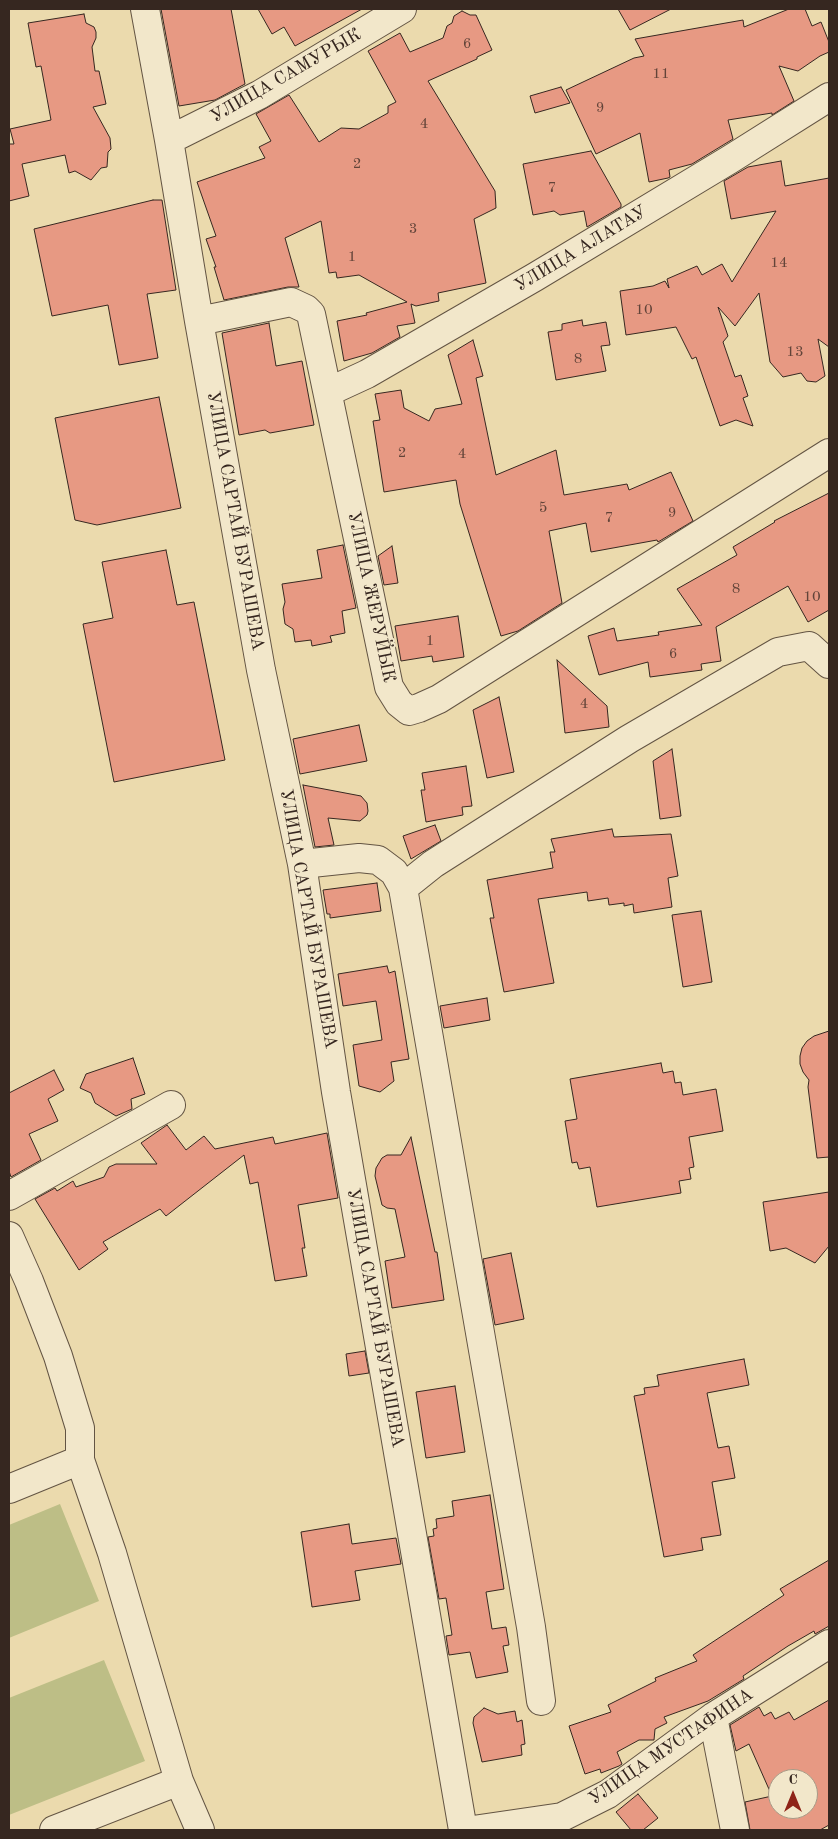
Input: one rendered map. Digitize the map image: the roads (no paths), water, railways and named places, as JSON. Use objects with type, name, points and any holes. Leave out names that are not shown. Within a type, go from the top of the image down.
[{"type":"street","name":"УЛИЦА САРТАЙ БУРАШЕВА","points":[[145,9],[261,670],[302,864],[340,1112],[463,1830]]},
{"type":"street","name":"УЛИЦА САМУРЫК","points":[[169,140],[259,95],[402,9]]},
{"type":"street","name":"УЛИЦА АЛАТАУ","points":[[328,392],[367,374],[543,272],[729,160],[829,97]]},
{"type":"street","name":"УЛИЦА ЖЕРУЙЫК","points":[[199,321],[291,302],[311,314],[389,687],[399,703],[409,711],[439,699],[829,453]]},
{"type":"street","points":[[403,888],[433,864],[621,744],[778,652],[809,646],[829,664]]},
{"type":"street","points":[[302,864],[359,858],[378,860],[394,872],[403,888],[529,1617],[541,1701]]},
{"type":"street","points":[[9,1196],[171,1104]]},
{"type":"street","points":[[9,1236],[29,1281],[58,1356],[80,1428],[80,1460],[112,1553],[179,1781],[200,1830]]},
{"type":"street","points":[[9,1489],[80,1460]]},
{"type":"street","name":"УЛИЦА МУСТАФИНА","points":[[473,1830],[562,1817],[608,1794],[713,1717],[829,1644]]},
{"type":"street","points":[[713,1717],[735,1830]]},
{"type":"street","points":[[54,1830],[179,1781]]}]
